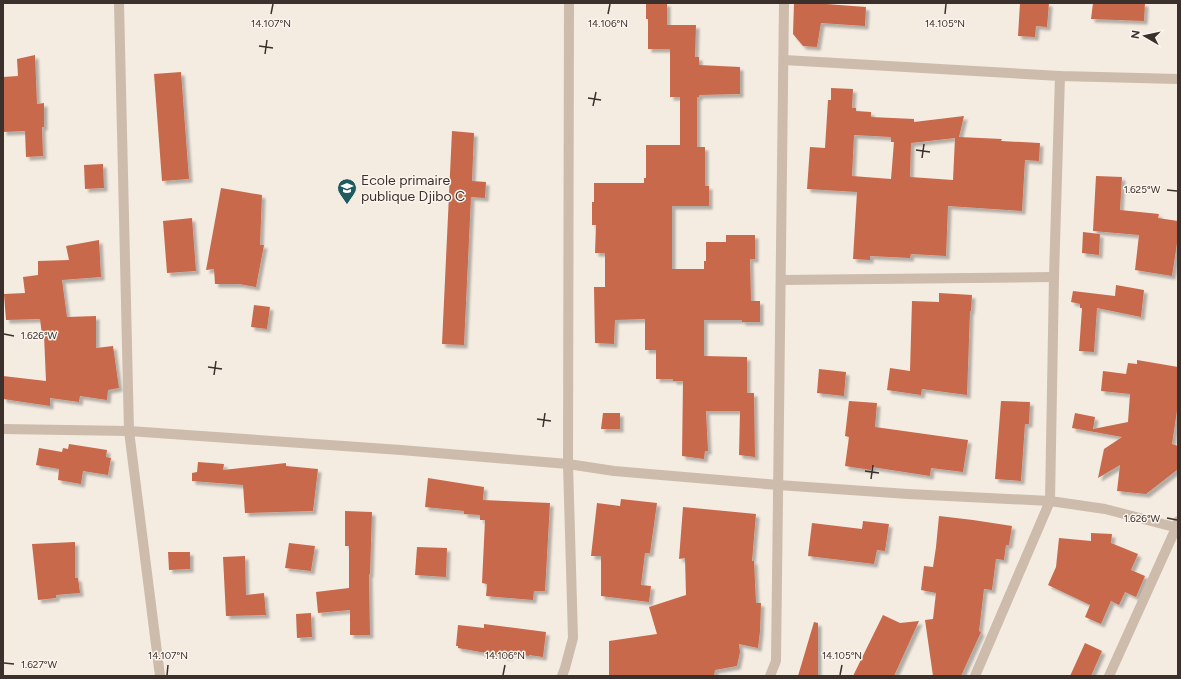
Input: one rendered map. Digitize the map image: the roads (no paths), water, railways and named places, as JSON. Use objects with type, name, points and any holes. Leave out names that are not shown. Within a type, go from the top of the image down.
[{"type":"street","points":[[119,3],[129,431],[160,676]]},
{"type":"street","points":[[562,676],[572,638],[568,464],[569,3]]},
{"type":"street","points":[[770,676],[776,661],[784,3]]},
{"type":"street","points":[[784,60],[1060,76],[1178,79]]},
{"type":"street","points":[[975,676],[1050,500],[1054,277],[1060,76]]},
{"type":"street","points":[[781,280],[1054,277]]},
{"type":"street","points":[[3,429],[129,431],[393,449],[568,464],[614,471],[778,485],[908,494],[1050,500],[1105,509],[1177,526],[1109,676]]},
{"type":"place","name":"Ecole primaire publique Djibo C","points":[[347,205]]}]
